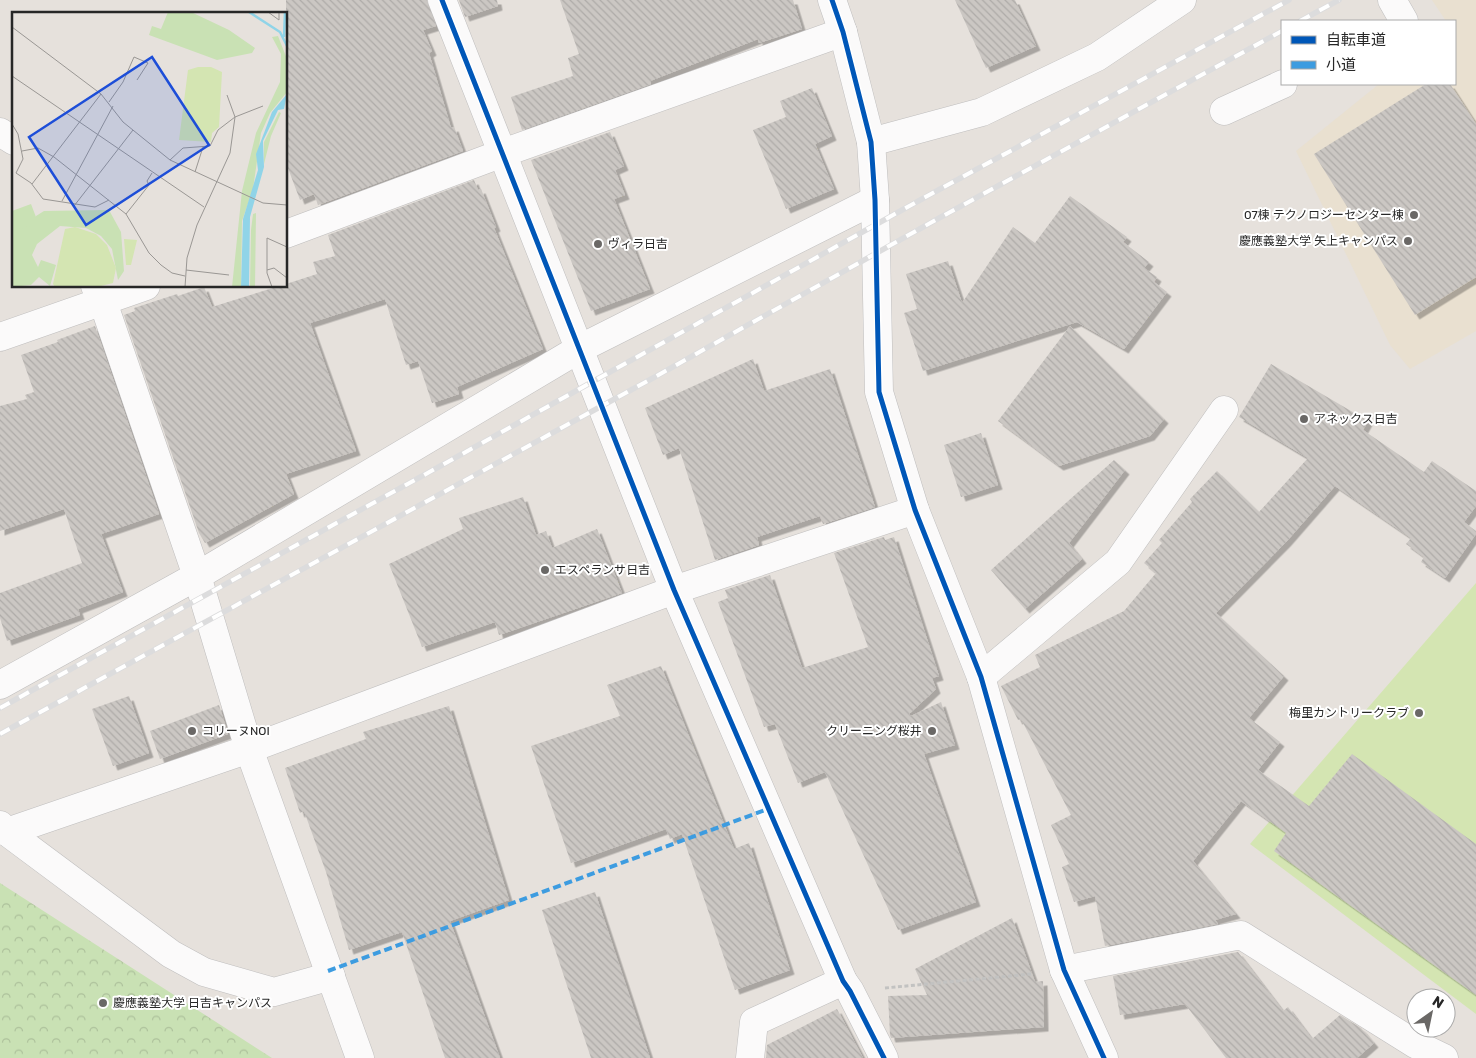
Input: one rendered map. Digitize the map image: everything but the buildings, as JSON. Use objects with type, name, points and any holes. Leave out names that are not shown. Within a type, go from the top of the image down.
[{"type":"street","points":[[442,0],[674,590],[846,986],[884,1058]]},
{"type":"street","points":[[832,0],[871,142],[875,200],[879,392],[915,510],[981,677],[1064,970],[1104,1058]]},
{"type":"street","points":[[871,142],[982,112],[1097,57],[1182,0]]},
{"type":"street","points":[[1392,0],[1403,20]]},
{"type":"street","points":[[288,233],[842,32]]},
{"type":"street","points":[[1224,111],[1281,85]]},
{"type":"street","points":[[0,132],[12,140]]},
{"type":"street","points":[[0,685],[197,576],[580,349],[875,200]]},
{"type":"street","points":[[0,337],[99,294],[134,288]]},
{"type":"street","points":[[99,294],[197,576],[249,749],[360,1058]]},
{"type":"street","points":[[981,677],[1118,562],[1224,410]]},
{"type":"street","points":[[3,829],[249,749],[674,590],[915,510]]},
{"type":"street","points":[[3,829],[170,954],[204,972],[274,992],[331,976]]},
{"type":"street","points":[[1064,970],[1241,935],[1407,1051],[1444,1058]]},
{"type":"street","points":[[750,1058],[754,1022],[846,986]]},
{"type":"path","points":[[846,986],[1064,970]]},
{"type":"shaded area","name":"慶應義塾大学 矢上キャンパス","points":[[1432,0],[1476,0],[1476,331],[1410,369],[1390,345],[1296,151],[1378,85],[1456,85],[1456,20],[1445,20]]},
{"type":"green space","name":"梅里カントリークラブ","points":[[1476,583],[1476,1014],[1456,999],[1456,988],[1441,988],[1250,844]]},
{"type":"green space","name":"慶應義塾大学 日吉キャンパス","points":[[0,883],[272,1058],[0,1058]]},
{"type":"railway","points":[[0,708],[931,194],[1289,0]]},
{"type":"railway","points":[[1302,20],[1339,0]]},
{"type":"railway","points":[[0,734],[653,378],[941,217],[1281,32]]},
{"type":"marked path","points":[[328,971],[768,809]]},
{"type":"cycle path","points":[[442,0],[674,590],[843,981],[884,1058]]},
{"type":"cycle path","points":[[832,0],[843,32],[871,142],[875,200],[879,392],[915,510],[981,677],[1064,970],[1104,1058]]},
{"type":"place","name":"07棟 テクノロジーセンター棟","points":[[1414,215]]},
{"type":"place","name":"慶應義塾大学 矢上キャンパス","points":[[1408,241]]},
{"type":"place","name":"ヴィラ日吉","points":[[598,244]]},
{"type":"place","name":"アネックス日吉","points":[[1304,419]]},
{"type":"place","name":"エスペランサ日吉","points":[[545,570]]},
{"type":"place","name":"梅里カントリークラブ","points":[[1419,713]]},
{"type":"place","name":"コリーヌNOI","points":[[192,731]]},
{"type":"place","name":"クリーニング桜井","points":[[932,731]]},
{"type":"place","name":"慶應義塾大学 日吉キャンパス","points":[[103,1003]]}]
